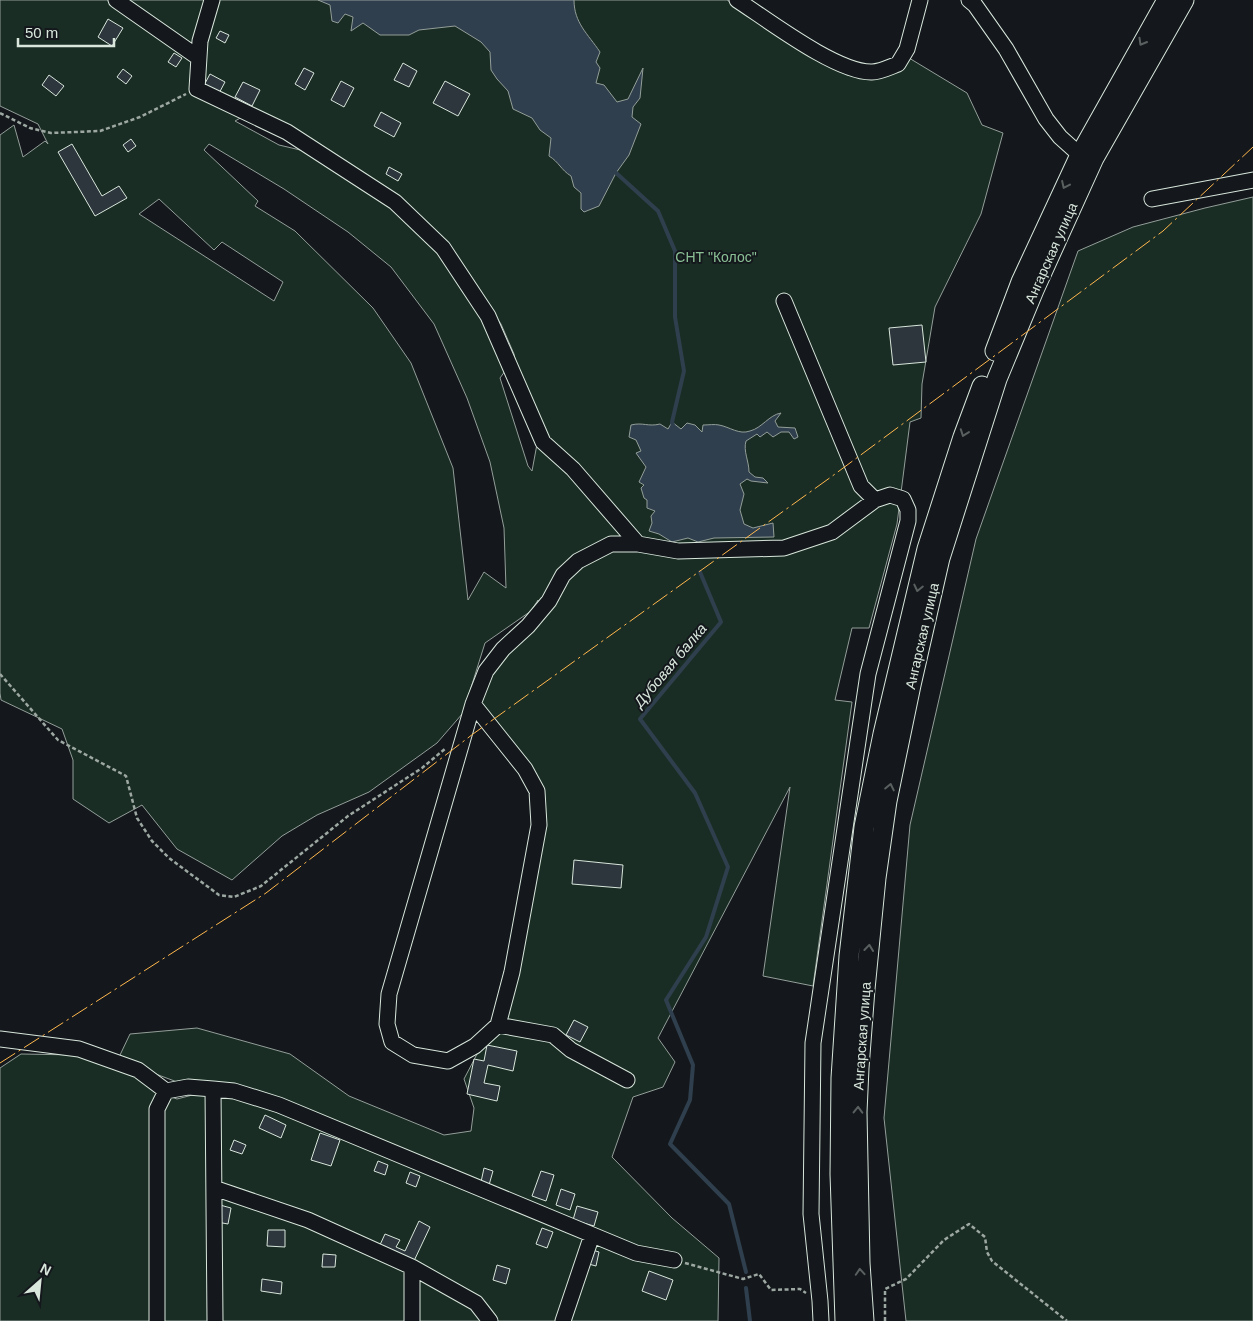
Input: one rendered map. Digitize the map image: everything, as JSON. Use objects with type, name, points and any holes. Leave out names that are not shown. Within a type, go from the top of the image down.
[{"type":"main road","name":"Ангарская улица","points":[[845,1321],[840,1174],[840,1078],[849,956],[864,827],[883,734],[927,549],[954,465],[1021,282],[1080,155],[1167,0]]},
{"type":"main road","name":"Ангарская улица","points":[[864,1321],[860,1263],[857,1112],[865,989],[876,878],[887,801],[940,558],[997,379],[1034,290],[1094,158],[1184,0]]},
{"type":"street","points":[[116,0],[199,58]]},
{"type":"street","points":[[212,0],[200,41],[197,89],[286,132],[386,196],[443,248],[488,316],[543,442],[573,469],[638,544]]},
{"type":"street","points":[[737,0],[814,50],[853,70],[873,72],[898,64],[907,49],[920,0]]},
{"type":"street","points":[[969,0],[975,5],[1006,48],[1046,119],[1080,155]]},
{"type":"street","points":[[1152,200],[1253,180]]},
{"type":"street","points":[[784,301],[860,486],[875,500]]},
{"type":"street","points":[[473,704],[525,770],[537,791],[539,825],[512,972],[498,1025],[475,1046],[448,1061],[413,1055],[392,1042],[387,1024],[389,994],[473,704],[486,671],[503,649],[528,626],[549,601],[563,575],[578,561],[611,544],[638,544],[678,551],[784,548],[832,532],[875,500],[890,495],[903,499],[908,510],[908,521],[868,674],[813,1043],[811,1214],[821,1321]]},
{"type":"street","points":[[498,1025],[552,1035],[571,1050],[627,1080]]},
{"type":"street","points":[[0,1039],[79,1049],[138,1070],[166,1091],[188,1087],[234,1091],[279,1105],[636,1253],[674,1260]]},
{"type":"street","points":[[213,1089],[215,1321]]},
{"type":"street","points":[[158,1321],[157,1110],[166,1091]]},
{"type":"street","points":[[214,1188],[308,1220],[412,1267],[476,1303],[490,1321]]},
{"type":"street","points":[[563,1321],[592,1235]]},
{"type":"street","points":[[412,1267],[412,1321]]},
{"type":"path","points":[[0,112],[30,128],[51,133],[100,131],[140,117],[197,89]]},
{"type":"path","points":[[0,674],[58,740],[126,776],[137,818],[152,841],[169,858],[219,895],[234,897],[261,886],[348,816],[422,768],[465,732]]},
{"type":"path","points":[[886,1321],[885,1289],[906,1279],[944,1240],[969,1224],[985,1237],[987,1252],[992,1260],[1067,1321]]},
{"type":"path","points":[[674,1260],[743,1278],[759,1274],[771,1290],[800,1290],[820,1300]]},
{"type":"green space","name":"СНТ \"Колос\"","points":[[0,0],[727,0],[847,75],[866,76],[909,58],[967,93],[982,125],[1003,133],[981,214],[935,307],[922,384],[921,418],[910,422],[897,524],[869,628],[852,628],[835,700],[852,702],[813,986],[763,976],[790,787],[658,1038],[675,1062],[663,1087],[633,1097],[612,1157],[672,1218],[719,1258],[718,1321],[0,1321],[0,1068],[21,1054],[77,1055],[138,1074],[160,1093],[177,1099],[204,1092],[145,1070],[120,1055],[130,1034],[197,1028],[290,1054],[349,1096],[444,1135],[471,1131],[474,1108],[464,1079],[489,1031],[512,941],[533,823],[529,786],[477,716],[486,677],[534,623],[538,600],[531,611],[485,643],[463,713],[437,743],[369,792],[317,815],[282,836],[232,880],[177,849],[142,805],[109,823],[73,799],[73,760],[62,729],[1,700],[0,693],[0,135],[14,125],[23,157],[45,141],[48,144],[38,124],[0,106]],"holes":[[[253,111],[313,153],[279,145],[235,121]],[[209,144],[284,189],[348,232],[391,267],[434,324],[467,398],[490,462],[504,528],[506,588],[484,572],[468,600],[453,468],[411,363],[373,308],[295,231],[255,206],[258,201],[204,150]],[[159,199],[214,250],[222,242],[283,282],[274,301],[139,214]],[[440,252],[468,277],[501,324],[514,354],[521,388],[540,428],[532,471],[528,466],[500,378],[505,371],[487,320]]]},
{"type":"green space","points":[[1253,197],[1253,1321],[906,1321],[884,1118],[910,825],[976,539],[1078,251],[1133,227]]},
{"type":"water","points":[[318,0],[574,0],[579,22],[600,52],[596,62],[600,68],[596,83],[604,85],[617,102],[628,99],[643,68],[640,98],[633,107],[632,117],[641,124],[629,155],[616,173],[599,206],[584,212],[581,209],[581,193],[574,187],[571,176],[549,156],[551,138],[540,130],[532,118],[513,109],[508,91],[491,70],[490,52],[481,42],[455,26],[419,30],[409,35],[380,35],[363,23],[351,31],[353,17],[345,14],[338,23],[332,21],[330,5]]},
{"type":"water","points":[[781,413],[775,421],[778,427],[795,428],[798,437],[794,439],[789,432],[781,432],[773,437],[767,432],[760,437],[757,434],[746,441],[745,449],[749,472],[755,477],[763,478],[768,483],[747,479],[740,484],[744,494],[740,510],[744,524],[753,528],[773,523],[774,537],[714,538],[698,542],[688,538],[672,542],[659,534],[649,531],[652,523],[651,516],[655,511],[647,508],[647,500],[644,498],[641,488],[644,485],[639,482],[646,467],[636,453],[641,451],[636,440],[629,437],[631,425],[660,424],[668,429],[672,422],[681,429],[687,423],[695,425],[702,432],[703,425],[716,425],[746,432]]},
{"type":"building","points":[[108,19],[123,28],[112,46],[98,37]]},
{"type":"building","points":[[220,31],[229,35],[225,43],[216,38]]},
{"type":"building","points":[[174,53],[182,58],[176,67],[168,62]]},
{"type":"building","points":[[403,63],[417,71],[409,87],[394,80]]},
{"type":"building","points":[[304,68],[314,73],[305,90],[295,84]]},
{"type":"building","points":[[123,69],[132,76],[126,84],[117,77]]},
{"type":"building","points":[[210,74],[225,82],[217,97],[202,89]]},
{"type":"building","points":[[49,75],[64,86],[56,96],[42,85]]},
{"type":"building","points":[[341,81],[354,88],[344,107],[331,100]]},
{"type":"building","points":[[445,81],[470,94],[458,116],[433,103]]},
{"type":"building","points":[[243,82],[260,90],[252,106],[235,97]]},
{"type":"building","points":[[381,112],[401,123],[394,137],[374,126]]},
{"type":"building","points":[[131,139],[136,146],[128,152],[123,145]]},
{"type":"building","points":[[72,144],[102,196],[119,186],[127,198],[95,216],[58,152]]},
{"type":"building","points":[[389,167],[402,174],[398,181],[386,174]]},
{"type":"building","points":[[922,325],[926,362],[893,365],[889,328]]},
{"type":"building","points":[[574,860],[623,865],[621,888],[572,884]]},
{"type":"building","points":[[574,1020],[588,1027],[580,1042],[566,1035]]},
{"type":"building","points":[[487,1045],[517,1051],[513,1071],[488,1065],[484,1083],[500,1086],[497,1101],[467,1094],[474,1059],[484,1061]]},
{"type":"building","points":[[265,1115],[286,1125],[281,1138],[259,1128]]},
{"type":"building","points":[[320,1133],[340,1140],[331,1166],[311,1160]]},
{"type":"building","points":[[234,1140],[246,1145],[242,1154],[230,1150]]},
{"type":"building","points":[[378,1161],[388,1165],[385,1175],[374,1171]]},
{"type":"building","points":[[484,1168],[493,1171],[489,1185],[481,1182]]},
{"type":"building","points":[[541,1171],[554,1175],[546,1201],[532,1196]]},
{"type":"building","points":[[410,1172],[420,1176],[416,1187],[406,1183]]},
{"type":"building","points":[[561,1189],[575,1194],[570,1210],[556,1205]]},
{"type":"building","points":[[220,1205],[231,1208],[228,1224],[217,1222]]},
{"type":"building","points":[[577,1206],[598,1212],[594,1226],[573,1220]]},
{"type":"building","points":[[419,1221],[430,1227],[413,1263],[379,1247],[385,1234],[400,1240],[396,1247],[405,1251]]},
{"type":"building","points":[[542,1228],[553,1232],[547,1248],[536,1244]]},
{"type":"building","points":[[268,1230],[285,1230],[285,1247],[267,1246]]},
{"type":"building","points":[[589,1249],[599,1252],[596,1266],[585,1263]]},
{"type":"building","points":[[323,1254],[336,1255],[335,1267],[322,1267]]},
{"type":"building","points":[[497,1265],[510,1269],[506,1284],[493,1280]]},
{"type":"building","points":[[649,1271],[673,1280],[666,1300],[642,1291]]},
{"type":"building","points":[[262,1279],[282,1282],[281,1294],[261,1291]]},
{"type":"waterway","name":"Дубовая балка","points":[[614,171],[658,211],[675,251],[675,317],[684,371],[672,422],[673,426]]},
{"type":"waterway","name":"Дубовая балка","points":[[700,572],[721,622],[640,719],[695,793],[728,867],[706,937],[666,1000],[693,1065],[690,1100],[670,1144],[729,1204],[746,1272]]},
{"type":"waterway","name":"Дубовая балка","points":[[746,1288],[750,1321]]},
{"type":"power","points":[[0,1063],[266,893],[473,734],[831,477],[1163,231],[1253,147]]}]
